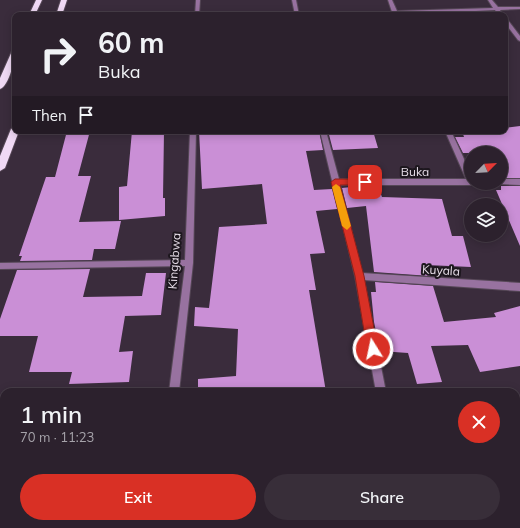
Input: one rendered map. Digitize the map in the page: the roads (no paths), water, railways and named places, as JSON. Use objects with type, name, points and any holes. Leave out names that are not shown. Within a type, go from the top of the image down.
[{"type":"highway","points":[[33,12],[39,0]]},
{"type":"highway","points":[[59,12],[64,0]]},
{"type":"highway","points":[[0,87],[12,60]]},
{"type":"highway","points":[[0,168],[13,134]]},
{"type":"street","points":[[197,12],[198,0]]},
{"type":"street","points":[[294,0],[296,12]]},
{"type":"street","points":[[390,0],[395,12]]},
{"type":"street","points":[[490,0],[499,12]]},
{"type":"street","points":[[436,12],[520,8]]},
{"type":"street","points":[[508,24],[520,39]]},
{"type":"street","name":"Kingabwa","points":[[174,388],[189,263],[193,134]]},
{"type":"street","points":[[324,134],[359,276],[379,388]]},
{"type":"street","points":[[449,134],[464,166]]},
{"type":"street","name":"Buka","points":[[335,182],[464,182]]},
{"type":"street","points":[[508,182],[520,182]]},
{"type":"street","points":[[0,266],[189,263]]},
{"type":"street","name":"Kuyala","points":[[359,276],[520,287]]}]
